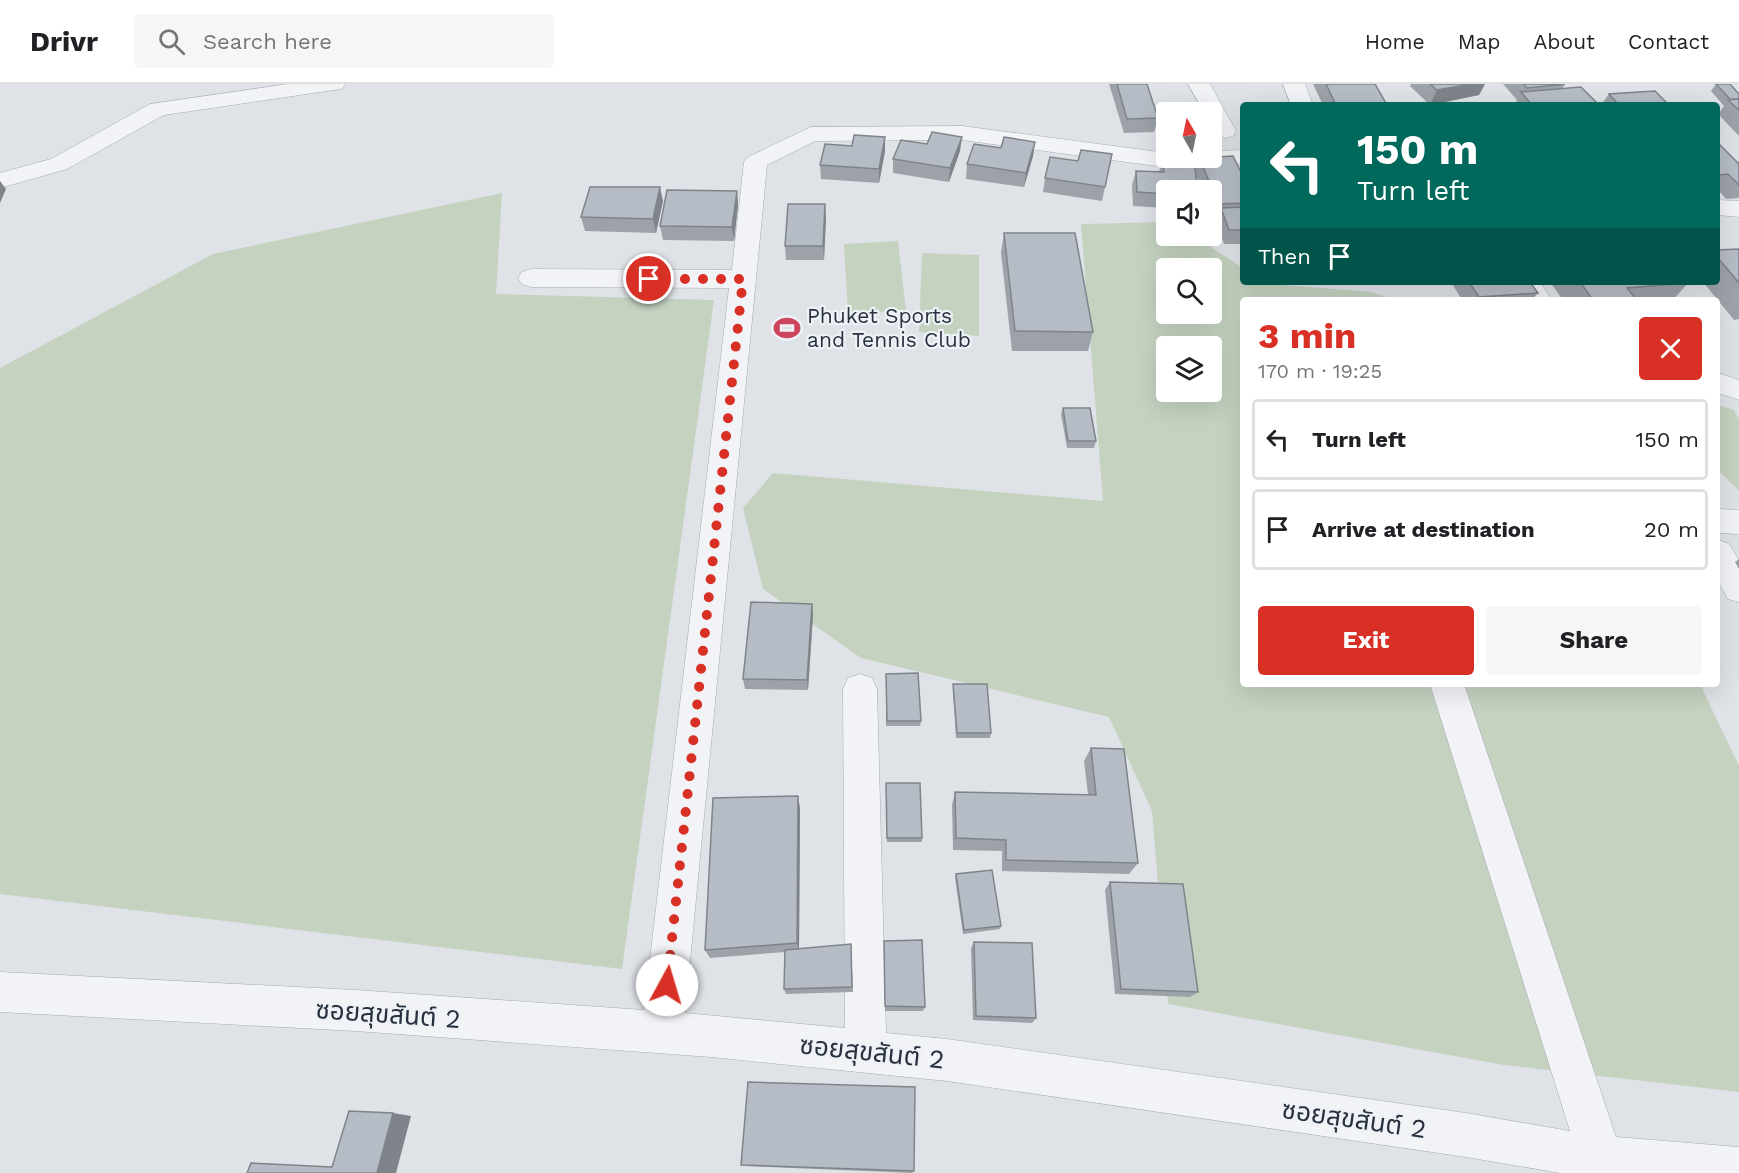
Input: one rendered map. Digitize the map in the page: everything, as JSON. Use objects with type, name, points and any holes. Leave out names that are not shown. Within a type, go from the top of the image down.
[{"type":"street","points":[[0,182],[59,164],[158,109],[334,84]]},
{"type":"street","points":[[1199,84],[1225,131]]},
{"type":"street","points":[[1294,84],[1301,102]]},
{"type":"street","points":[[662,1032],[756,162],[811,134],[962,133],[1164,160],[1240,157]]},
{"type":"street","points":[[1720,208],[1739,209]]},
{"type":"street","points":[[531,278],[743,279]]},
{"type":"street","points":[[1720,384],[1739,390]]},
{"type":"street","points":[[1720,521],[1739,522]]},
{"type":"street","points":[[1720,556],[1739,589]]},
{"type":"street","points":[[1448,687],[1601,1158]]},
{"type":"street","points":[[860,690],[866,1050]]},
{"type":"street","name":"ซอยสุขสันต์ 2","points":[[0,992],[231,1003],[662,1032],[866,1050],[1455,1133],[1601,1158],[1739,1169]]},
{"type":"green space","points":[[502,193],[496,294],[714,300],[622,969],[0,894],[0,368],[213,254]]},
{"type":"green space","points":[[1156,222],[1156,246],[1209,246],[1240,266],[1240,285],[1282,285],[1371,292],[1387,297],[1240,297],[1240,687],[1701,687],[1739,766],[1739,1092],[1504,1065],[1168,1004],[1152,811],[1109,717],[861,658],[763,589],[743,508],[773,473],[1103,501],[1081,224]]},
{"type":"green space","points":[[898,241],[906,311],[848,313],[844,244]]},
{"type":"green space","points":[[922,253],[979,255],[979,336],[919,332]]},
{"type":"green space","points":[[1720,406],[1734,410],[1739,419],[1739,491],[1720,472]]},
{"type":"building","points":[[1117,84],[1147,84],[1156,118],[1127,119]]},
{"type":"building","points":[[1326,84],[1375,84],[1385,102],[1335,102]]},
{"type":"building","points":[[1430,84],[1471,84],[1437,90]]},
{"type":"building","points":[[1523,84],[1565,84],[1527,88]]},
{"type":"building","points":[[1716,84],[1730,84],[1739,94],[1739,99],[1730,99]]},
{"type":"building","points":[[1581,87],[1596,102],[1529,102],[1521,92]]},
{"type":"building","points":[[1655,91],[1666,102],[1616,102],[1609,94]]},
{"type":"building","points":[[1739,99],[1739,110],[1728,100]]},
{"type":"building","points":[[932,132],[962,137],[950,168],[893,159],[901,140],[927,144]]},
{"type":"building","points":[[854,135],[885,137],[879,169],[820,165],[825,144],[852,146]]},
{"type":"building","points":[[1004,137],[1035,142],[1026,173],[967,164],[974,144],[1001,148]]},
{"type":"building","points":[[1720,145],[1739,164],[1739,185],[1728,174],[1720,175]]},
{"type":"building","points":[[1081,150],[1112,154],[1105,187],[1045,178],[1050,157],[1078,161]]},
{"type":"building","points":[[1233,156],[1240,170],[1240,203],[1222,204],[1222,180],[1209,180],[1203,168],[1222,168],[1222,157]]},
{"type":"building","points":[[1163,168],[1195,168],[1197,180],[1156,180],[1156,193],[1137,192],[1136,171],[1164,172]]},
{"type":"building","points":[[590,187],[660,187],[653,219],[581,217]]},
{"type":"building","points":[[667,190],[737,191],[732,227],[660,226]]},
{"type":"building","points":[[788,204],[825,204],[823,246],[785,246]]},
{"type":"building","points":[[1240,207],[1240,230],[1229,230],[1222,208]]},
{"type":"building","points":[[1004,233],[1075,233],[1093,332],[1015,331]]},
{"type":"building","points":[[1739,249],[1739,283],[1720,260],[1720,250]]},
{"type":"building","points":[[1471,285],[1532,285],[1538,293],[1479,297]]},
{"type":"building","points":[[1582,285],[1664,285],[1627,288],[1634,297],[1591,297]]},
{"type":"building","points":[[1063,408],[1090,408],[1096,441],[1068,441]]},
{"type":"building","points":[[751,602],[812,604],[807,680],[743,679]]},
{"type":"building","points":[[918,673],[921,721],[887,721],[886,674]]},
{"type":"building","points":[[953,684],[987,684],[991,733],[957,733]]},
{"type":"building","points":[[1091,748],[1124,749],[1138,863],[1006,860],[1006,840],[956,838],[955,792],[1096,795]]},
{"type":"building","points":[[886,783],[920,783],[922,838],[887,838]]},
{"type":"building","points":[[798,796],[797,943],[705,950],[713,798]]},
{"type":"building","points":[[992,870],[1001,926],[964,930],[956,874]]},
{"type":"building","points":[[1110,882],[1183,884],[1198,992],[1121,989]]},
{"type":"building","points":[[922,940],[925,1007],[885,1006],[884,941]]},
{"type":"building","points":[[974,942],[1032,943],[1036,1018],[976,1016]]},
{"type":"building","points":[[851,944],[852,987],[784,989],[785,950]]},
{"type":"building","points":[[748,1082],[915,1087],[914,1171],[741,1165]]},
{"type":"building","points":[[349,1111],[393,1113],[377,1173],[247,1173],[251,1163],[332,1167]]},
{"type":"place","name":"Phuket Sports and Tennis Club","points":[[787,328]]},
{"type":"route","points":[[649,279],[743,279],[667,985]]}]
